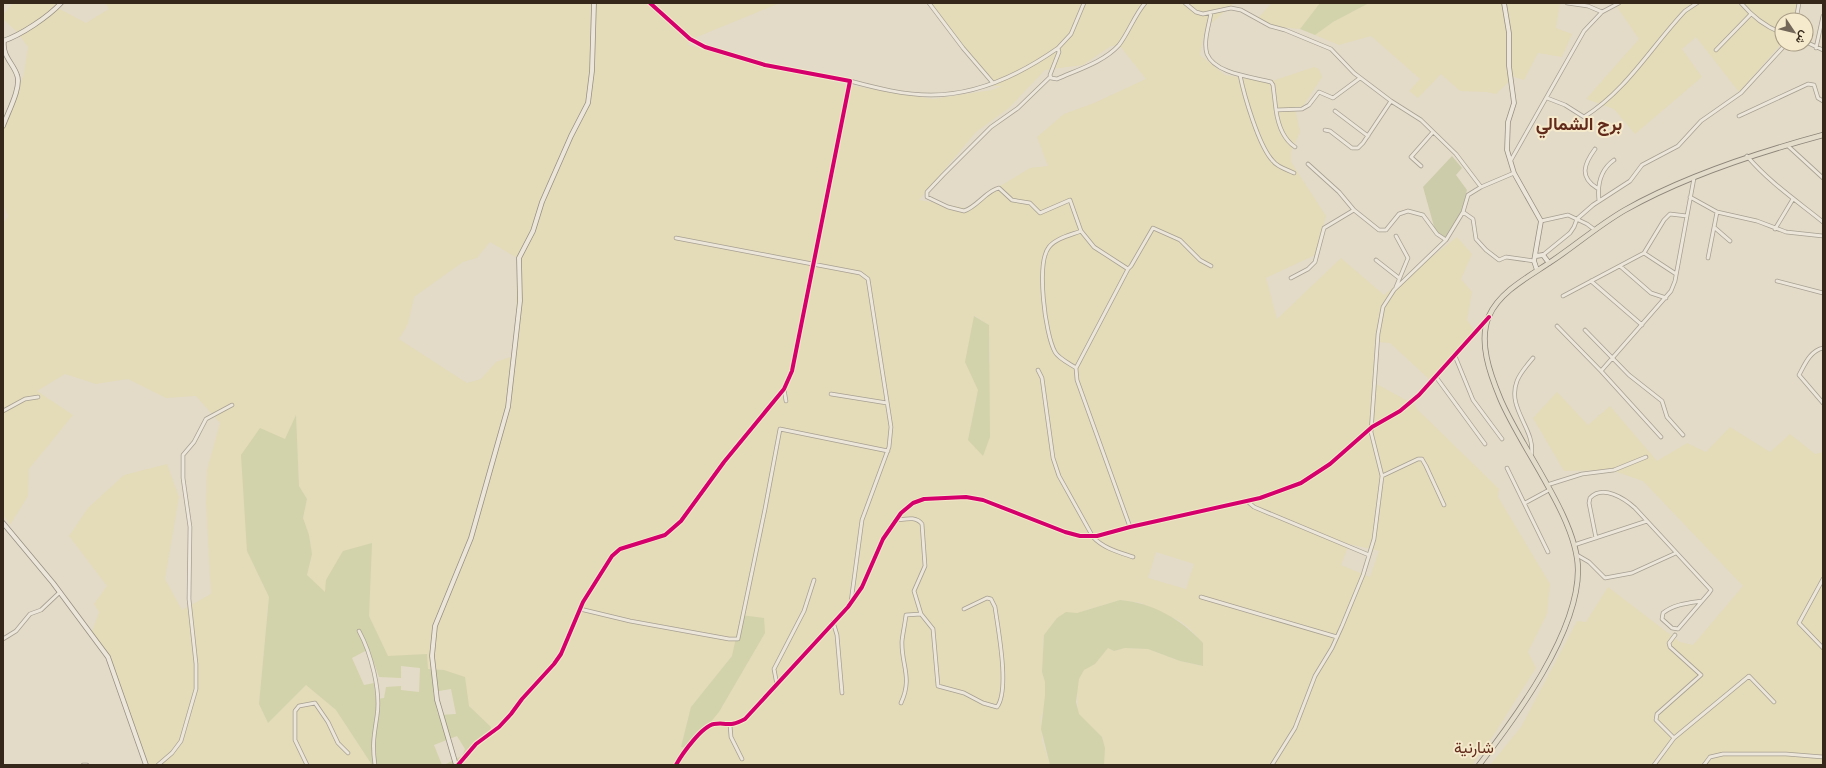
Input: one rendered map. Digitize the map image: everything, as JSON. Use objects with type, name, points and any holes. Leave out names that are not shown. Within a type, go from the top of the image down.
[{"type":"main road","points":[[1479,765],[1525,700],[1557,643],[1571,608],[1576,591],[1578,575],[1577,555],[1574,544],[1548,488],[1507,415],[1493,379],[1485,340],[1489,317],[1497,303],[1538,270],[1595,230],[1635,205],[1747,156],[1823,135]]},
{"type":"street","points":[[457,765],[437,700],[432,656],[435,626],[471,538],[508,408],[520,301],[519,258],[533,231],[542,202],[574,130],[588,103],[592,70],[594,3]]},
{"type":"street","points":[[650,3],[690,39],[705,47],[765,65],[905,93],[932,95],[971,90],[993,83],[1018,72],[1058,48],[1071,34],[1084,3]]},
{"type":"street","points":[[929,3],[993,83]]},
{"type":"street","points":[[1050,77],[1057,79],[1096,61],[1114,50],[1122,41],[1145,3]]},
{"type":"street","points":[[1185,3],[1196,12],[1211,14],[1231,8],[1241,10],[1270,26],[1327,46],[1360,78],[1391,101],[1421,120],[1464,162],[1481,187]]},
{"type":"street","points":[[1504,3],[1509,32],[1509,66],[1514,103],[1507,130],[1507,150],[1514,173],[1540,221],[1537,236],[1536,256],[1534,261],[1538,270]]},
{"type":"street","points":[[1567,3],[1588,6],[1602,12]]},
{"type":"street","points":[[1511,160],[1584,31],[1602,12],[1619,3]]},
{"type":"street","points":[[1547,98],[1565,105],[1580,115],[1584,116],[1595,111],[1625,84],[1690,4],[1697,3]]},
{"type":"street","points":[[1742,3],[1751,14],[1774,29]]},
{"type":"street","points":[[3,126],[14,97],[18,78],[5,54],[3,41],[20,33],[58,4]]},
{"type":"street","points":[[1211,14],[1206,44],[1208,54],[1219,67],[1240,75],[1272,83],[1276,110],[1282,133],[1289,143],[1295,147]]},
{"type":"street","points":[[1716,50],[1751,14]]},
{"type":"street","points":[[1823,16],[1822,27],[1816,48],[1823,50]]},
{"type":"street","points":[[1058,48],[1059,52],[1050,77],[1018,108],[991,127],[943,175],[926,196],[944,205],[963,211],[972,207],[998,188],[1016,202],[1030,203],[1040,213],[1070,200],[1081,231],[1094,247],[1128,269]]},
{"type":"street","points":[[1536,256],[1543,255],[1570,233],[1577,220],[1599,201],[1626,184],[1642,165],[1678,146],[1702,121],[1741,93],[1779,52]]},
{"type":"street","points":[[1240,75],[1243,91],[1265,149],[1273,162],[1294,173]]},
{"type":"street","points":[[1276,110],[1302,109],[1309,105],[1319,92],[1333,98],[1360,78]]},
{"type":"street","points":[[457,765],[476,744],[503,722],[554,664],[580,609],[612,556],[620,549],[665,535],[682,521],[724,462],[784,389],[790,377],[795,355],[812,264],[850,81]]},
{"type":"street","points":[[1739,116],[1808,84],[1814,86],[1818,98],[1823,100]]},
{"type":"street","points":[[1324,130],[1330,131],[1355,149],[1361,146],[1391,101]]},
{"type":"street","points":[[1335,110],[1368,136]]},
{"type":"street","points":[[1421,166],[1411,157],[1433,132]]},
{"type":"street","points":[[1787,145],[1823,178]]},
{"type":"street","points":[[1595,149],[1586,163],[1585,174],[1589,182],[1597,188]]},
{"type":"street","points":[[1747,156],[1756,167],[1793,199],[1823,222]]},
{"type":"street","points":[[1599,201],[1597,188],[1605,167],[1614,160]]},
{"type":"street","points":[[1308,164],[1339,192],[1354,210],[1381,231],[1388,228],[1399,214],[1404,211],[1421,214],[1437,234],[1446,240]]},
{"type":"street","points":[[1272,765],[1295,728],[1315,676],[1337,637],[1357,590],[1369,555],[1376,527],[1382,466],[1371,436],[1377,350],[1381,313],[1385,302],[1396,288],[1446,240],[1463,212],[1468,195],[1481,187],[1514,173]]},
{"type":"street","points":[[1601,371],[1666,298],[1673,286],[1694,178]]},
{"type":"street","points":[[1690,197],[1717,212],[1757,221],[1775,229],[1799,235],[1823,236]]},
{"type":"street","points":[[1775,229],[1793,199]]},
{"type":"street","points":[[1291,278],[1308,270],[1315,262],[1324,228],[1354,210]]},
{"type":"street","points":[[1463,212],[1473,219],[1476,239],[1493,256],[1499,260],[1506,258],[1534,261]]},
{"type":"street","points":[[1708,258],[1717,212]]},
{"type":"street","points":[[1563,296],[1644,253],[1667,216],[1676,214],[1687,216]]},
{"type":"street","points":[[1540,221],[1563,215],[1577,220],[1595,230]]},
{"type":"street","points":[[1130,527],[1077,380],[1076,368],[1128,269],[1137,257],[1153,228],[1180,240],[1200,260],[1211,266]]},
{"type":"street","points":[[1715,228],[1730,241]]},
{"type":"street","points":[[1076,368],[1055,353],[1048,329],[1043,271],[1046,252],[1049,246],[1060,238],[1081,231]]},
{"type":"street","points":[[1396,236],[1408,256],[1396,288]]},
{"type":"street","points":[[676,238],[860,273],[868,279],[891,427],[888,451],[862,520],[851,603]]},
{"type":"street","points":[[1644,253],[1676,274]]},
{"type":"street","points":[[1543,255],[1549,263]]},
{"type":"street","points":[[1376,260],[1399,278]]},
{"type":"street","points":[[1620,266],[1650,293],[1666,298]]},
{"type":"street","points":[[1591,281],[1642,325]]},
{"type":"street","points":[[1777,281],[1823,293]]},
{"type":"street","points":[[676,765],[688,747],[712,724],[730,725],[745,719],[851,603],[862,587],[883,539],[908,507],[924,499],[966,497],[994,503],[1022,516],[1065,532],[1080,536],[1093,536],[1247,502],[1274,494],[1312,476],[1343,454],[1372,428],[1407,406],[1436,377],[1489,317]]},
{"type":"street","points":[[1556,326],[1601,371],[1661,437]]},
{"type":"street","points":[[1585,330],[1637,382],[1662,401],[1667,417],[1682,435]]},
{"type":"street","points":[[1823,348],[1817,350],[1811,356],[1799,375],[1823,403]]},
{"type":"street","points":[[1455,356],[1473,400],[1502,439]]},
{"type":"street","points":[[1531,458],[1532,445],[1517,409],[1515,394],[1517,382],[1533,358]]},
{"type":"street","points":[[1038,370],[1042,378],[1053,458],[1059,476],[1098,543],[1109,549],[1133,557]]},
{"type":"street","points":[[1436,377],[1485,444]]},
{"type":"street","points":[[784,389],[786,401]]},
{"type":"street","points":[[831,394],[887,402]]},
{"type":"street","points":[[3,411],[25,399],[38,397]]},
{"type":"street","points":[[158,765],[172,753],[181,741],[196,689],[196,664],[189,599],[190,527],[183,478],[183,456],[194,442],[206,419],[232,405]]},
{"type":"street","points":[[580,609],[630,621],[729,639],[738,639],[780,429],[888,451]]},
{"type":"street","points":[[1525,504],[1548,488],[1582,474],[1614,470],[1646,457]]},
{"type":"street","points":[[1382,476],[1418,459],[1422,460],[1444,506]]},
{"type":"street","points":[[1507,468],[1548,552]]},
{"type":"street","points":[[1596,538],[1589,503],[1590,498],[1593,495],[1608,493],[1622,497],[1647,521],[1711,590],[1702,601],[1676,630],[1662,619],[1663,612],[1670,608],[1686,603],[1702,601]]},
{"type":"street","points":[[1247,502],[1254,507],[1369,555]]},
{"type":"street","points":[[897,520],[915,519],[922,524],[925,566],[914,591],[921,614],[933,629],[938,686],[964,693],[983,703],[997,707],[1003,693],[1002,664],[995,607],[991,599],[986,598],[964,609]]},
{"type":"street","points":[[1574,544],[1647,521]]},
{"type":"street","points":[[3,523],[60,592],[108,657],[146,765]]},
{"type":"street","points":[[1577,555],[1589,562],[1605,578],[1632,573],[1676,553]]},
{"type":"street","points":[[1823,579],[1799,623],[1823,648]]},
{"type":"street","points":[[777,685],[774,670],[804,611],[814,580]]},
{"type":"street","points":[[3,639],[16,631],[30,614],[41,610],[60,592]]},
{"type":"street","points":[[1202,597],[1337,637]]},
{"type":"street","points":[[900,703],[906,691],[907,681],[902,641],[906,616],[921,614]]},
{"type":"street","points":[[833,622],[837,635],[842,693]]},
{"type":"street","points":[[359,631],[369,652],[375,680],[378,713],[373,740],[375,765]]},
{"type":"street","points":[[1674,738],[1656,720],[1657,714],[1701,675],[1670,647],[1669,643],[1675,635]]},
{"type":"street","points":[[1654,765],[1674,738],[1749,676],[1774,702]]},
{"type":"street","points":[[306,765],[294,740],[295,711],[299,706],[315,703],[328,722],[338,743],[348,753]]},
{"type":"street","points":[[730,725],[731,737],[742,759]]},
{"type":"street","points":[[1704,765],[1710,757],[1723,754],[1786,754],[1823,757]]},
{"type":"shaded area","points":[[13,3],[53,3],[58,8],[86,23],[109,9],[105,3],[780,3],[692,39],[688,45],[847,85],[933,99],[992,90],[1002,86],[994,86],[929,3],[1234,3],[1205,29],[1200,55],[1225,75],[1269,82],[1314,67],[1319,69],[1322,77],[1303,106],[1295,108],[1300,132],[1291,152],[1291,162],[1326,216],[1315,255],[1266,278],[1277,319],[1341,258],[1384,295],[1457,237],[1472,254],[1461,279],[1472,292],[1467,320],[1474,330],[1431,381],[1390,343],[1378,342],[1373,382],[1415,405],[1417,409],[1499,489],[1498,497],[1550,584],[1547,614],[1528,652],[1536,668],[1493,736],[1472,765],[1104,765],[1105,748],[1102,737],[1078,714],[1077,690],[1079,679],[1084,669],[1095,664],[1108,648],[1114,651],[1125,648],[1148,649],[1180,661],[1202,666],[1203,643],[1189,628],[1180,621],[1141,603],[1120,600],[1077,613],[1066,613],[1057,618],[1044,635],[1042,672],[1045,682],[1045,706],[1041,717],[1042,740],[1050,765],[461,765],[491,727],[469,706],[444,670],[428,669],[427,654],[388,657],[369,616],[371,543],[325,593],[307,575],[312,554],[310,540],[303,518],[307,499],[299,486],[296,416],[247,551],[269,597],[259,704],[268,723],[306,685],[336,710],[372,765],[147,765],[111,665],[92,632],[99,612],[94,604],[107,586],[69,536],[88,508],[124,475],[167,464],[179,497],[165,579],[182,610],[211,594],[206,503],[207,470],[220,423],[196,396],[166,398],[128,379],[96,384],[65,374],[37,391],[73,415],[29,469],[28,496],[10,525],[3,515],[3,224],[8,216],[3,204],[3,127],[24,74],[28,47],[17,32],[3,19],[3,15]],"holes":[[[1111,46],[1120,46],[1146,79],[1094,103],[1064,114],[1037,137],[1048,166],[1030,168],[997,188],[971,209],[919,200],[976,132],[1009,108],[1045,70],[1083,65]],[[490,242],[517,258],[516,318],[513,356],[496,362],[481,379],[467,383],[399,339],[408,324],[414,297],[463,262],[477,258]],[[975,316],[989,325],[990,361],[968,440],[978,390]],[[1349,544],[1379,551],[1370,577],[1341,565]],[[1156,552],[1194,564],[1186,589],[1148,578]],[[765,633],[719,712],[681,747],[691,707],[732,656]]]},
{"type":"shaded area","points":[[1272,3],[1320,3],[1300,29],[1270,26],[1257,19]]},
{"type":"shaded area","points":[[1369,3],[1560,3],[1556,28],[1572,34],[1562,57],[1538,53],[1524,80],[1514,77],[1496,94],[1460,91],[1441,74],[1418,98],[1409,91],[1420,79],[1371,36],[1339,45],[1315,35],[1333,22]]},
{"type":"shaded area","points":[[1620,3],[1797,3],[1795,12],[1774,12],[1774,52],[1739,92],[1696,37],[1682,49],[1702,77],[1635,134],[1614,109],[1586,99],[1639,39],[1617,7]]},
{"type":"shaded area","points":[[1557,392],[1588,425],[1610,406],[1657,461],[1687,443],[1706,452],[1730,427],[1770,452],[1790,434],[1815,454],[1823,452],[1823,765],[1490,765],[1521,727],[1577,621],[1586,622],[1608,587],[1680,642],[1693,645],[1743,586],[1643,481],[1611,470],[1564,471],[1533,418]]},
{"type":"green space","points":[[1320,3],[1369,3],[1333,22],[1315,35],[1300,29]]},
{"type":"green space","points":[[1452,156],[1462,168],[1456,175],[1467,190],[1462,211],[1445,238],[1435,230],[1423,187]]},
{"type":"green space","points":[[974,316],[989,325],[990,437],[983,456],[968,440],[978,390],[965,362]]},
{"type":"green space","points":[[296,415],[299,486],[307,499],[303,518],[309,535],[312,554],[307,575],[325,592],[326,580],[343,551],[372,543],[369,616],[388,656],[427,654],[428,669],[444,670],[465,677],[469,706],[491,727],[489,739],[481,742],[461,765],[444,765],[462,756],[465,749],[457,736],[434,745],[442,765],[372,765],[336,710],[306,685],[268,723],[259,704],[269,597],[247,551],[241,455],[260,428],[285,439]],"holes":[[[369,649],[379,677],[401,678],[401,666],[420,668],[419,692],[401,690],[401,686],[386,687],[384,698],[376,699],[374,683],[364,685],[352,658]],[[451,689],[456,714],[438,715],[433,692]]]},
{"type":"green space","points":[[1120,600],[1144,605],[1166,614],[1194,634],[1203,643],[1203,666],[1180,661],[1148,649],[1125,648],[1114,651],[1108,648],[1095,664],[1084,670],[1079,679],[1076,702],[1079,714],[1102,737],[1105,748],[1104,765],[1050,765],[1041,729],[1045,696],[1045,682],[1042,672],[1044,635],[1057,618],[1066,612],[1077,613]]},
{"type":"green space","points":[[741,615],[764,618],[765,633],[719,712],[689,748],[681,747],[691,707],[732,656]]},
{"type":"cycle path","points":[[458,765],[476,744],[499,727],[554,664],[561,654],[583,602],[612,556],[620,549],[665,535],[681,521],[724,462],[784,389],[792,371],[850,81],[765,65],[705,47],[690,39],[650,3]]},
{"type":"cycle path","points":[[676,765],[698,735],[709,726],[714,724],[732,724],[745,719],[848,607],[862,587],[883,539],[901,513],[913,503],[924,499],[966,497],[983,500],[1065,532],[1080,536],[1097,536],[1130,527],[1260,498],[1301,483],[1330,464],[1372,427],[1400,411],[1419,395],[1489,317]]},
{"type":"district","name":"برج الشمالي","points":[[1579,123]]},
{"type":"district","name":"شارنية","points":[[1474,747]]}]
